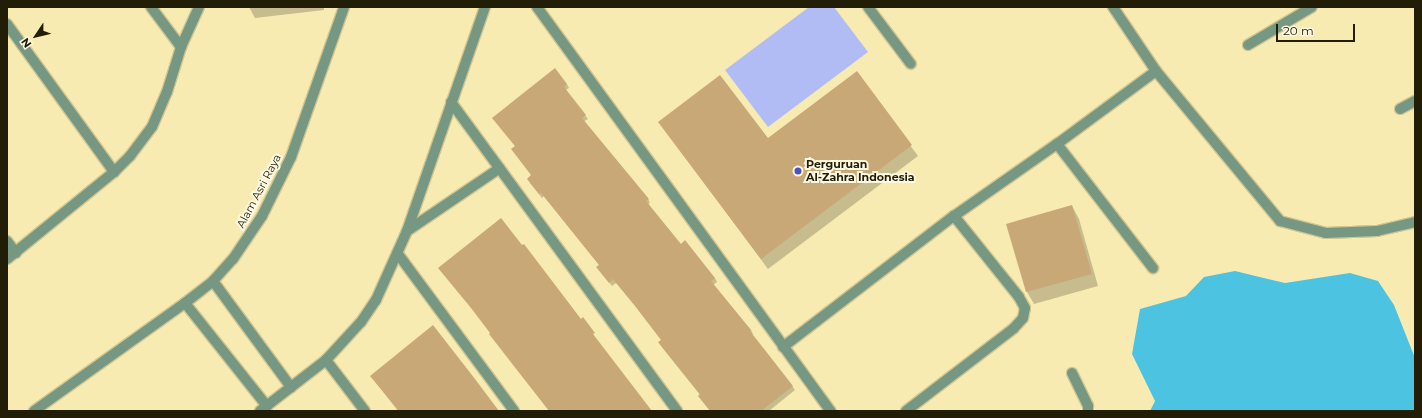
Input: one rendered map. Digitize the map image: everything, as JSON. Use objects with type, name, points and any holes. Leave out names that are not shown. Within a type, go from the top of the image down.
[{"type":"street","points":[[151,7],[181,47]]},
{"type":"street","points":[[7,259],[114,172],[130,156],[152,127],[167,92],[181,47],[199,7]]},
{"type":"street","name":"Alam Asri Raya","points":[[34,411],[185,303],[213,281],[233,259],[262,216],[290,157],[344,7]]},
{"type":"street","points":[[185,303],[263,408],[326,360],[361,322],[372,306],[398,254],[408,231],[451,102],[485,7]]},
{"type":"street","points":[[537,7],[831,411]]},
{"type":"street","points":[[868,7],[911,64]]},
{"type":"street","points":[[1113,7],[1156,71],[1280,222],[1326,233],[1377,231],[1415,222]]},
{"type":"street","points":[[1248,45],[1312,7]]},
{"type":"street","points":[[7,24],[114,172]]},
{"type":"street","points":[[783,347],[954,216],[1057,144],[1156,71]]},
{"type":"street","points":[[1400,109],[1415,101]]},
{"type":"street","points":[[451,102],[677,411]]},
{"type":"street","points":[[1057,144],[1153,268]]},
{"type":"street","points":[[408,231],[500,168]]},
{"type":"street","points":[[906,411],[1014,328],[1023,318],[1025,308],[1019,297],[954,216]]},
{"type":"street","points":[[7,241],[16,252]]},
{"type":"street","points":[[398,254],[514,411]]},
{"type":"street","points":[[213,281],[292,387]]},
{"type":"street","points":[[326,360],[365,411]]},
{"type":"street","points":[[1072,373],[1088,406],[1088,411]]},
{"type":"shaded area","points":[[809,7],[834,7],[868,52],[768,127],[725,70]]},
{"type":"shaded area","points":[[1235,271],[1285,283],[1350,273],[1378,281],[1394,305],[1415,358],[1415,411],[1150,411],[1155,401],[1132,354],[1140,309],[1186,296],[1204,277]]},
{"type":"building","points":[[555,68],[567,84],[564,87],[586,115],[582,118],[649,199],[646,201],[681,244],[685,240],[715,278],[711,281],[751,330],[750,331],[793,386],[761,411],[710,411],[698,396],[700,394],[658,342],[661,340],[635,306],[613,279],[609,283],[596,267],[599,265],[541,193],[539,194],[527,179],[531,175],[511,149],[515,146],[492,118]]},
{"type":"building","points":[[857,71],[912,145],[761,259],[658,122],[720,75],[768,138]]},
{"type":"building","points":[[1072,205],[1092,274],[1026,292],[1006,224]]},
{"type":"building","points":[[501,218],[522,245],[524,244],[581,319],[583,317],[595,333],[593,334],[652,411],[549,411],[489,334],[490,333],[471,308],[438,268]]},
{"type":"building","points":[[433,325],[499,411],[399,411],[370,376]]},
{"type":"place","name":"Perguruan Al-Zahra Indonesia","points":[[798,171]]}]
